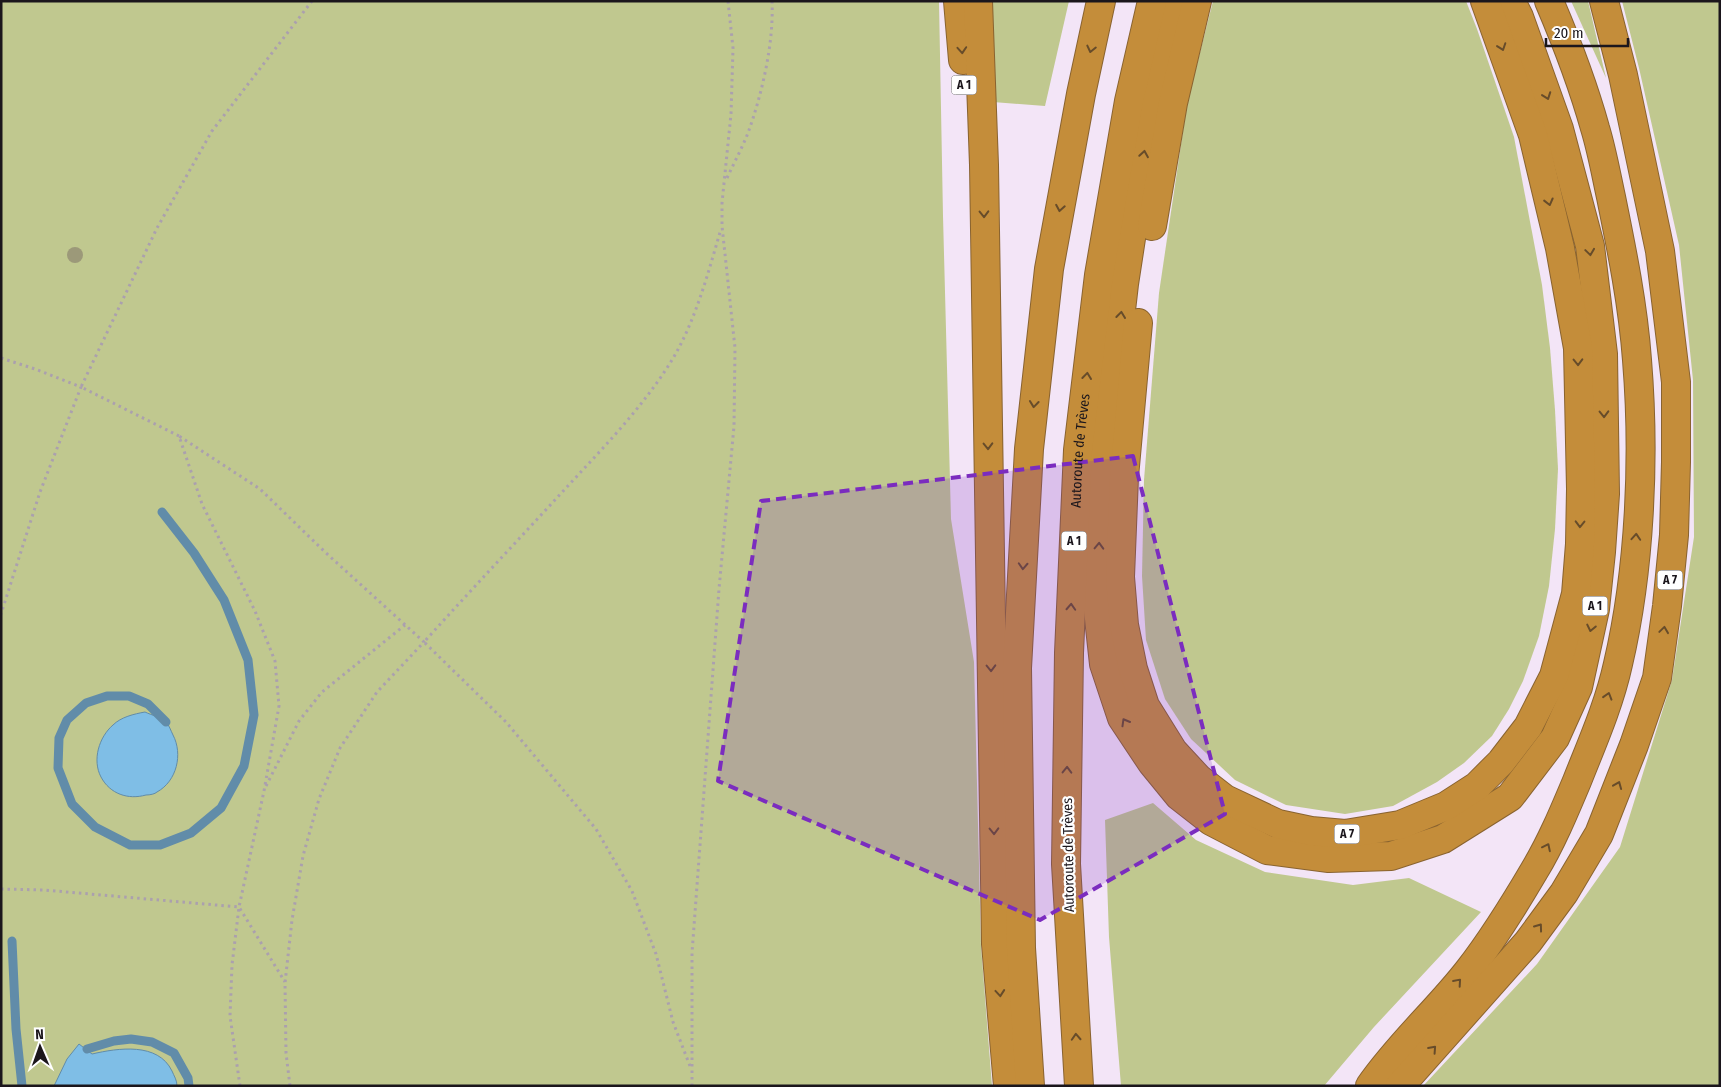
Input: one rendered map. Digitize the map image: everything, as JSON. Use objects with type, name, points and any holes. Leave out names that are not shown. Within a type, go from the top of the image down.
[{"type":"highway","name":"A 1","points":[[958,1],[968,126],[984,165]]},
{"type":"highway","name":"A 1","points":[[978,1],[984,165],[996,944],[1008,1086]]},
{"type":"highway","points":[[1030,1086],[1020,948],[1017,668],[1029,449],[1049,269],[1080,94],[1101,1]]},
{"type":"highway","name":"Autoroute de Trèves","points":[[1079,1086],[1066,864],[1069,653],[1078,450],[1099,276],[1129,100],[1152,1]]},
{"type":"highway","name":"A 1","points":[[1177,1],[1152,101],[1124,284],[1102,476],[1097,600],[1104,664],[1122,718],[1152,763],[1179,796],[1211,821],[1267,850],[1329,858],[1391,856],[1444,840],[1510,797],[1555,738],[1578,687],[1595,608],[1605,484],[1603,354],[1590,246],[1559,130],[1519,17],[1511,1]]},
{"type":"highway","name":"A 7","points":[[1197,1],[1173,103],[1141,288],[1124,477],[1120,577],[1124,625],[1133,669],[1144,706],[1172,751],[1198,778],[1225,798],[1278,824],[1311,831],[1345,834],[1400,825],[1446,806],[1477,786],[1501,762],[1528,727],[1554,676],[1576,594],[1580,544],[1581,489],[1578,348],[1560,248],[1533,135],[1485,1]]},
{"type":"highway","points":[[1370,1086],[1385,1064],[1469,970],[1504,920],[1536,869],[1564,813],[1599,726],[1618,666],[1629,607],[1636,545],[1640,482],[1637,360],[1630,298],[1619,234],[1596,130],[1581,84],[1549,1]]},
{"type":"highway","name":"A 7","points":[[1400,1086],[1528,942],[1564,893],[1598,834],[1634,745],[1657,678],[1674,535],[1676,382],[1660,251],[1623,76],[1604,1]]},
{"type":"path","points":[[1,614],[40,492],[81,387],[157,228],[212,131],[312,1]]},
{"type":"path","points":[[692,1086],[693,934],[717,609],[734,426],[735,348],[722,226],[722,203],[731,114],[733,48],[728,1]]},
{"type":"path","points":[[725,182],[748,134],[760,93],[768,51],[772,1]]},
{"type":"path","points":[[290,1086],[286,1053],[285,983],[292,920],[303,856],[319,799],[340,748],[376,692],[583,470],[630,417],[652,388],[672,359],[688,329],[700,298],[722,226]]},
{"type":"path","points":[[1,358],[81,387],[179,436],[260,489],[424,642],[506,722],[596,829],[632,891],[656,954],[673,1022],[691,1069]]},
{"type":"path","points":[[179,436],[202,504],[255,611],[275,661],[279,706],[264,791],[239,907],[232,965],[230,1016],[240,1086]]},
{"type":"path","points":[[264,791],[299,721],[322,692],[405,625]]},
{"type":"path","points":[[1,889],[44,890],[239,907]]},
{"type":"path","points":[[239,907],[285,983]]},
{"type":"highlighted area","points":[[1133,456],[1225,814],[1040,920],[718,781],[761,501]]},
{"type":"green space","points":[[1,1],[939,1],[951,519],[974,662],[981,946],[992,1086],[1,1086]]},
{"type":"green space","points":[[989,1],[1069,1],[1045,106],[993,102]]},
{"type":"green space","points":[[1213,1],[1466,1],[1514,137],[1542,285],[1555,410],[1558,469],[1555,529],[1549,586],[1539,636],[1523,681],[1509,709],[1492,736],[1464,763],[1437,782],[1393,806],[1345,814],[1286,805],[1235,780],[1191,739],[1165,699],[1146,640],[1142,576],[1144,480],[1159,293],[1187,104]]},
{"type":"green space","points":[[1571,1],[1588,1],[1606,78]]},
{"type":"green space","points":[[1622,1],[1720,1],[1720,1086],[1423,1086],[1537,964],[1620,847],[1672,680],[1694,537],[1693,380],[1679,245]]},
{"type":"green space","points":[[1153,803],[1196,840],[1265,872],[1353,885],[1409,878],[1481,912],[1374,1027],[1324,1086],[1121,1086],[1109,937],[1105,820]]},
{"type":"water","points":[[145,712],[166,722],[176,742],[178,758],[169,781],[156,793],[133,797],[126,796],[109,788],[101,777],[97,763],[98,749],[108,730],[116,722],[128,716]]},
{"type":"water","points":[[79,1044],[92,1054],[114,1050],[137,1049],[157,1055],[166,1062],[172,1071],[177,1086],[54,1086],[67,1059]]},
{"type":"waterway","points":[[162,512],[194,553],[224,600],[248,660],[254,715],[244,766],[221,808],[191,833],[160,845],[130,845],[95,827],[72,804],[58,768],[59,738],[67,720],[86,703],[107,696],[129,696],[148,704],[166,722]]},
{"type":"waterway","points":[[12,941],[16,1029],[22,1086]]},
{"type":"waterway","points":[[87,1049],[114,1041],[131,1039],[152,1042],[174,1053],[188,1078],[189,1086]]}]
